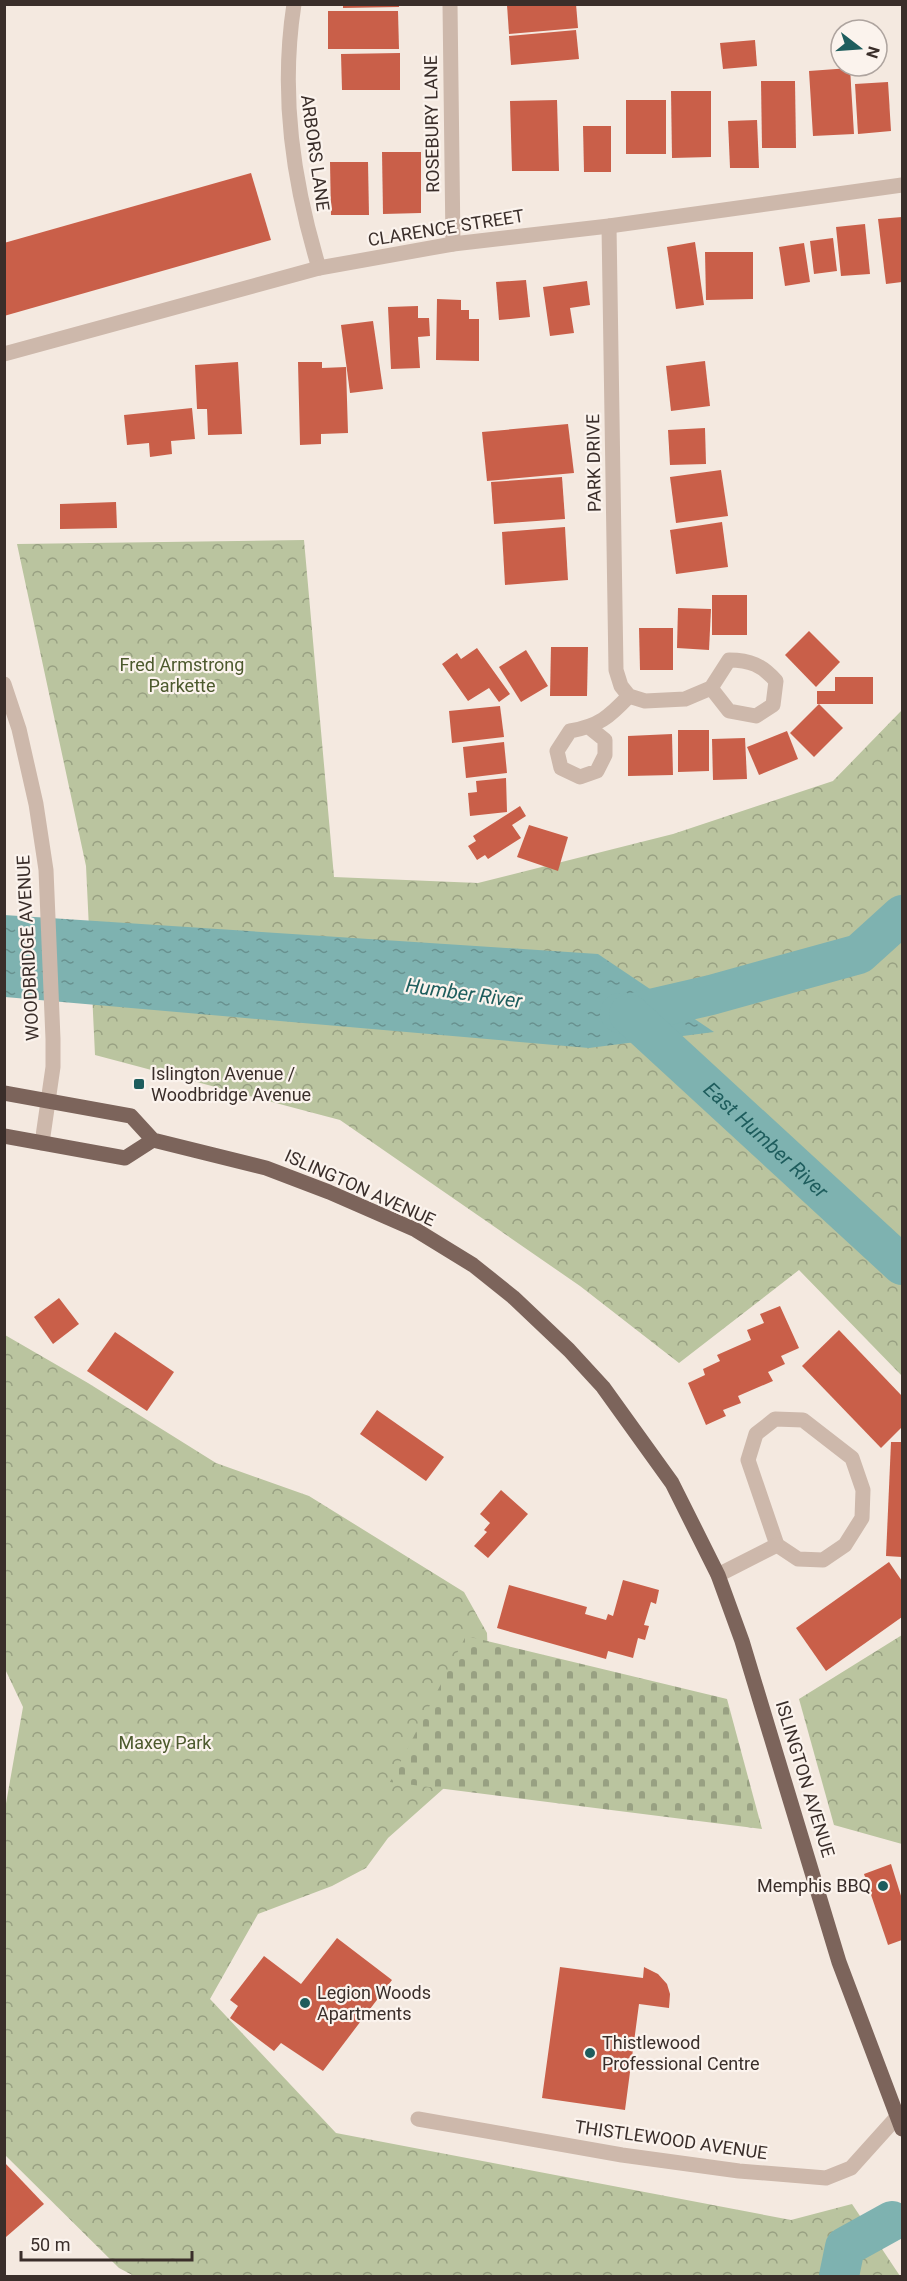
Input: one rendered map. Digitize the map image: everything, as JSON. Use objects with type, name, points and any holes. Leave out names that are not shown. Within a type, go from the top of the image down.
[{"type":"main road","points":[[4,1093],[130,1116],[153,1140],[125,1158],[4,1136]]},
{"type":"main road","name":"ISLINGTON AVENUE","points":[[153,1140],[266,1168],[329,1192],[416,1230],[473,1265],[513,1297],[561,1342],[603,1387],[672,1483],[718,1575],[742,1641],[839,1962],[899,2123]]},
{"type":"street","name":"ARBORS LANE","points":[[294,4],[288,43],[287,100],[290,144],[303,216],[319,268]]},
{"type":"street","name":"ROSEBURY LANE","points":[[450,4],[453,244]]},
{"type":"street","name":"CLARENCE STREET","points":[[4,354],[319,268],[453,244],[609,226],[903,184]]},
{"type":"street","name":"PARK DRIVE","points":[[609,226],[616,670],[621,686],[629,696]]},
{"type":"street","name":"WOODBRIDGE AVENUE","points":[[4,684],[19,729],[36,804],[46,870],[54,1039],[42,1143]]},
{"type":"street","points":[[590,728],[609,717],[629,696],[645,701],[685,699],[711,688]]},
{"type":"street","points":[[776,1419],[803,1420],[852,1458],[863,1490],[861,1518],[845,1545],[823,1560],[798,1559],[777,1545],[748,1460],[756,1434],[776,1419]]},
{"type":"street","points":[[718,1575],[777,1545]]},
{"type":"street","name":"THISTLEWOOD AVENUE","points":[[418,2119],[622,2155],[739,2171],[826,2178],[851,2168],[899,2123]]},
{"type":"green space","name":"Fred Armstrong Parkette","points":[[304,540],[334,877],[478,883],[673,834],[833,781],[902,710],[902,1376],[799,1270],[679,1363],[580,1286],[340,1120],[95,1055],[86,866],[17,544]]},
{"type":"green space","name":"Maxey Park","points":[[5,1335],[88,1383],[216,1463],[309,1496],[464,1592],[487,1633],[489,1681],[461,1773],[388,1838],[366,1868],[332,1886],[258,1914],[210,1999],[336,2133],[791,2220],[852,2204],[900,2276],[134,2276],[119,2268],[5,2155],[4,1815],[23,1707],[5,1669]]},
{"type":"green space","points":[[902,1635],[902,1844],[834,1825],[799,1699]]},
{"type":"green space","points":[[466,1636],[727,1699],[762,1829],[390,1782]]},
{"type":"water","points":[[4,915],[598,954],[714,1032],[589,1048],[5,997]]},
{"type":"building","points":[[343,4],[399,4],[399,7],[343,8]]},
{"type":"building","points":[[576,4],[578,28],[509,34],[507,5]]},
{"type":"building","points":[[328,11],[398,11],[399,49],[328,49]]},
{"type":"building","points":[[576,30],[579,59],[511,65],[509,36]]},
{"type":"building","points":[[755,40],[757,66],[723,69],[720,43]]},
{"type":"building","points":[[400,53],[400,90],[342,90],[341,54]]},
{"type":"building","points":[[829,70],[829,78],[851,78],[854,134],[813,136],[809,71]]},
{"type":"building","points":[[761,81],[795,81],[796,148],[762,148]]},
{"type":"building","points":[[888,82],[891,131],[858,134],[855,84]]},
{"type":"building","points":[[671,91],[711,91],[711,157],[672,158]]},
{"type":"building","points":[[557,100],[559,171],[512,171],[510,101]]},
{"type":"building","points":[[626,100],[666,100],[666,154],[626,154]]},
{"type":"building","points":[[757,120],[759,168],[730,168],[728,121]]},
{"type":"building","points":[[583,126],[611,126],[611,172],[584,172]]},
{"type":"building","points":[[382,152],[421,152],[421,213],[383,214]]},
{"type":"building","points":[[330,162],[368,162],[369,215],[331,215]]},
{"type":"building","points":[[251,173],[271,240],[4,316],[4,243]]},
{"type":"building","points":[[902,217],[902,282],[886,284],[878,219]]},
{"type":"building","points":[[865,224],[870,274],[841,276],[836,227]]},
{"type":"building","points":[[833,238],[837,271],[814,274],[810,241]]},
{"type":"building","points":[[695,242],[704,305],[676,309],[667,247]]},
{"type":"building","points":[[804,243],[810,282],[785,286],[779,247]]},
{"type":"building","points":[[705,252],[753,252],[753,299],[706,300]]},
{"type":"building","points":[[526,280],[530,317],[499,320],[496,282]]},
{"type":"building","points":[[587,281],[590,305],[570,308],[574,333],[550,336],[543,287]]},
{"type":"building","points":[[437,299],[461,300],[461,310],[469,310],[469,319],[479,319],[479,361],[436,360]]},
{"type":"building","points":[[418,306],[418,318],[429,318],[430,336],[418,337],[420,368],[391,369],[388,307]]},
{"type":"building","points":[[373,321],[383,389],[350,393],[341,325]]},
{"type":"building","points":[[705,361],[710,406],[671,411],[666,366]]},
{"type":"building","points":[[238,362],[242,434],[208,435],[207,409],[197,409],[195,365]]},
{"type":"building","points":[[298,362],[322,362],[322,368],[346,367],[348,433],[321,434],[321,444],[300,445]]},
{"type":"building","points":[[192,408],[195,439],[171,441],[172,454],[150,457],[149,443],[127,445],[124,415]]},
{"type":"building","points":[[568,424],[574,473],[487,481],[482,432]]},
{"type":"building","points":[[705,428],[706,464],[670,465],[668,430]]},
{"type":"building","points":[[721,470],[728,516],[676,523],[670,477]]},
{"type":"building","points":[[562,477],[565,519],[494,524],[491,482]]},
{"type":"building","points":[[116,502],[117,528],[60,529],[60,504]]},
{"type":"building","points":[[722,522],[728,567],[676,574],[670,530]]},
{"type":"building","points":[[565,527],[568,580],[505,585],[502,532]]},
{"type":"building","points":[[712,595],[747,595],[747,635],[712,635]]},
{"type":"building","points":[[678,608],[711,609],[709,650],[677,648]]},
{"type":"building","points":[[639,628],[673,628],[673,670],[640,670]]},
{"type":"building","points":[[809,631],[840,662],[816,687],[785,655]]},
{"type":"building","points":[[551,647],[588,647],[587,696],[550,696]]},
{"type":"building","points":[[477,648],[510,694],[499,702],[489,688],[468,701],[442,664],[457,653],[461,659]]},
{"type":"building","points":[[526,650],[548,686],[521,702],[499,667]]},
{"type":"building","points":[[835,677],[873,677],[873,704],[817,704],[817,691],[835,691]]},
{"type":"building","points":[[819,704],[843,728],[814,757],[790,733]]},
{"type":"building","points":[[500,706],[504,737],[452,743],[449,711]]},
{"type":"building","points":[[678,730],[709,730],[709,771],[678,772]]},
{"type":"building","points":[[787,731],[798,759],[759,775],[747,747]]},
{"type":"building","points":[[672,734],[673,775],[628,776],[628,736]]},
{"type":"building","points":[[745,738],[747,779],[713,780],[712,739]]},
{"type":"building","points":[[504,742],[507,773],[466,778],[463,747]]},
{"type":"building","points":[[506,778],[507,812],[470,816],[468,793],[477,792],[476,781]]},
{"type":"building","points":[[520,806],[526,816],[512,825],[521,838],[488,859],[485,855],[477,860],[468,846],[476,841],[473,836]]},
{"type":"building","points":[[529,825],[568,837],[558,871],[517,857]]},
{"type":"building","points":[[59,1298],[79,1324],[53,1344],[34,1317]]},
{"type":"building","points":[[780,1306],[799,1348],[781,1356],[785,1364],[768,1372],[773,1381],[738,1396],[741,1403],[723,1410],[726,1416],[706,1425],[688,1383],[705,1375],[703,1369],[720,1361],[717,1355],[751,1340],[747,1330],[764,1323],[760,1314]]},
{"type":"building","points":[[839,1330],[902,1396],[902,1427],[881,1448],[802,1366]]},
{"type":"building","points":[[115,1332],[174,1372],[147,1411],[87,1371]]},
{"type":"building","points":[[377,1410],[444,1457],[426,1481],[360,1434]]},
{"type":"building","points":[[891,1442],[902,1442],[902,1557],[886,1556]]},
{"type":"building","points":[[501,1490],[528,1514],[488,1558],[474,1546],[487,1532],[484,1530],[490,1523],[480,1514]]},
{"type":"building","points":[[889,1562],[902,1581],[902,1617],[826,1671],[796,1628]]},
{"type":"building","points":[[623,1580],[659,1590],[656,1604],[651,1602],[644,1625],[649,1626],[645,1640],[638,1638],[633,1658],[608,1651],[606,1659],[497,1628],[509,1585],[587,1607],[585,1614],[606,1620],[608,1614],[613,1616]]},
{"type":"building","points":[[891,1864],[902,1899],[902,1940],[888,1945],[864,1874]]},
{"type":"building","name":"Legion Woods Apartments","points":[[337,1938],[392,1980],[323,2071],[281,2043],[274,2051],[230,2018],[238,2006],[230,2000],[264,1956],[301,1984]]},
{"type":"building","name":"Thistlewood Professional Centre","points":[[560,1967],[643,1978],[644,1967],[658,1974],[667,1984],[670,1994],[669,2008],[639,2004],[625,2110],[542,2098]]},
{"type":"building","points":[[4,2162],[44,2204],[6,2237],[4,2235]]},
{"type":"waterway","name":"Humber River","points":[[620,1013],[629,1014],[711,995],[859,954],[902,915]]},
{"type":"waterway","name":"East Humber River","points":[[629,1014],[902,1265]]},
{"type":"waterway","name":"East Humber River","points":[[839,2276],[845,2247],[892,2221]]},
{"type":"place","name":"Islington Avenue / Woodbridge Avenue","points":[[139,1084]]},
{"type":"place","name":"Memphis BBQ","points":[[883,1886]]},
{"type":"place","name":"Legion Woods Apartments","points":[[305,2003]]},
{"type":"place","name":"Thistlewood Professional Centre","points":[[590,2053]]}]
